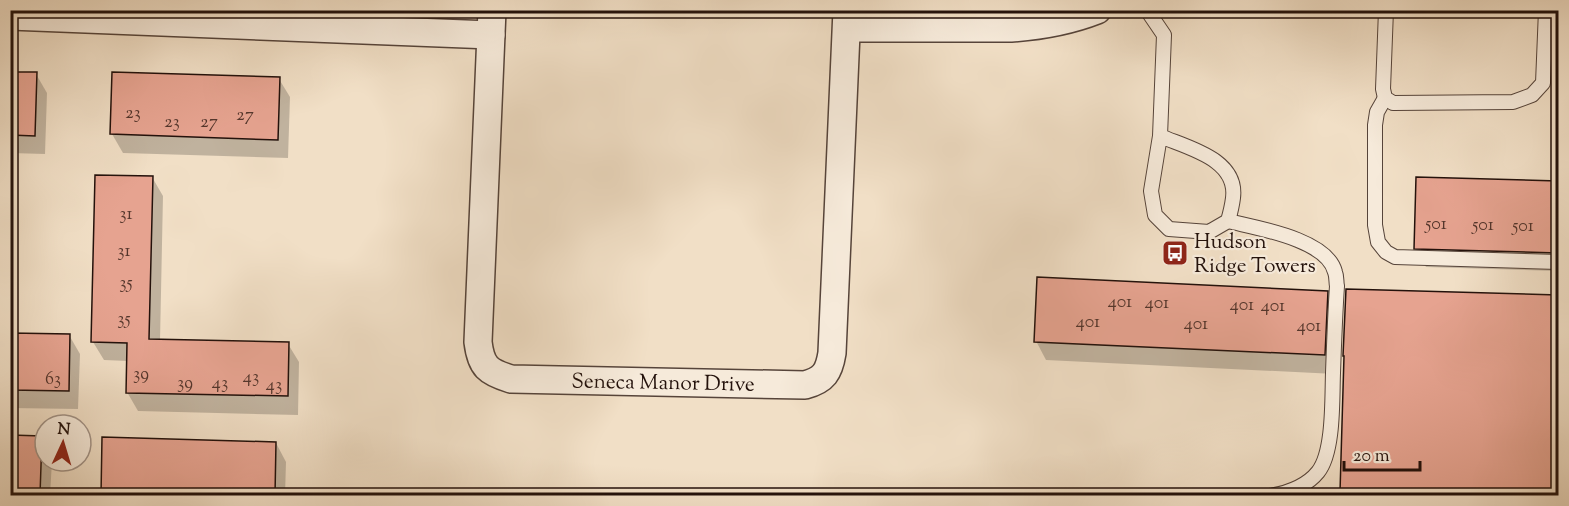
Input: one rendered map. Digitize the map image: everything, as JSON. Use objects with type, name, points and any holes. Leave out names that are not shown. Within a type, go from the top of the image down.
[{"type":"street","name":"Seneca Manor Drive","points":[[10,16],[492,23],[478,342],[480,355],[486,367],[497,375],[511,379],[805,385],[814,383],[826,374],[831,362],[848,19],[1028,27],[1078,18],[1097,10]]},
{"type":"lane","points":[[1148,10],[1164,35],[1160,136],[1151,191],[1155,215],[1169,229],[1209,232],[1228,221],[1276,232],[1310,245],[1328,259],[1335,271],[1337,286],[1327,455],[1318,471],[1307,482],[1287,493],[1270,495]]},
{"type":"lane","points":[[1386,10],[1383,89],[1385,98],[1377,112],[1375,125],[1375,225],[1378,242],[1386,252],[1395,257],[1558,262]]},
{"type":"lane","points":[[1385,98],[1393,103],[1513,102],[1532,95],[1543,82],[1546,10]]},
{"type":"lane","points":[[1160,136],[1215,159],[1229,175],[1234,196],[1228,221]]},
{"type":"building","points":[[10,72],[37,72],[35,136],[10,135]]},
{"type":"building","points":[[112,72],[280,77],[278,140],[110,134]]},
{"type":"building","points":[[95,175],[153,176],[149,339],[289,342],[288,396],[126,393],[127,343],[91,342]]},
{"type":"building","points":[[1416,177],[1558,181],[1558,253],[1414,249]]},
{"type":"building","points":[[1037,277],[1328,291],[1325,355],[1034,342]]},
{"type":"building","points":[[1346,289],[1558,295],[1558,495],[1340,492]]},
{"type":"building","points":[[10,333],[70,334],[69,391],[10,390]]},
{"type":"building","points":[[10,435],[33,436],[33,473],[41,473],[40,495],[10,495]]},
{"type":"building","points":[[102,437],[276,442],[275,495],[101,495]]},
{"type":"place","name":"Hudson Ridge Towers","points":[[1175,253]]}]
